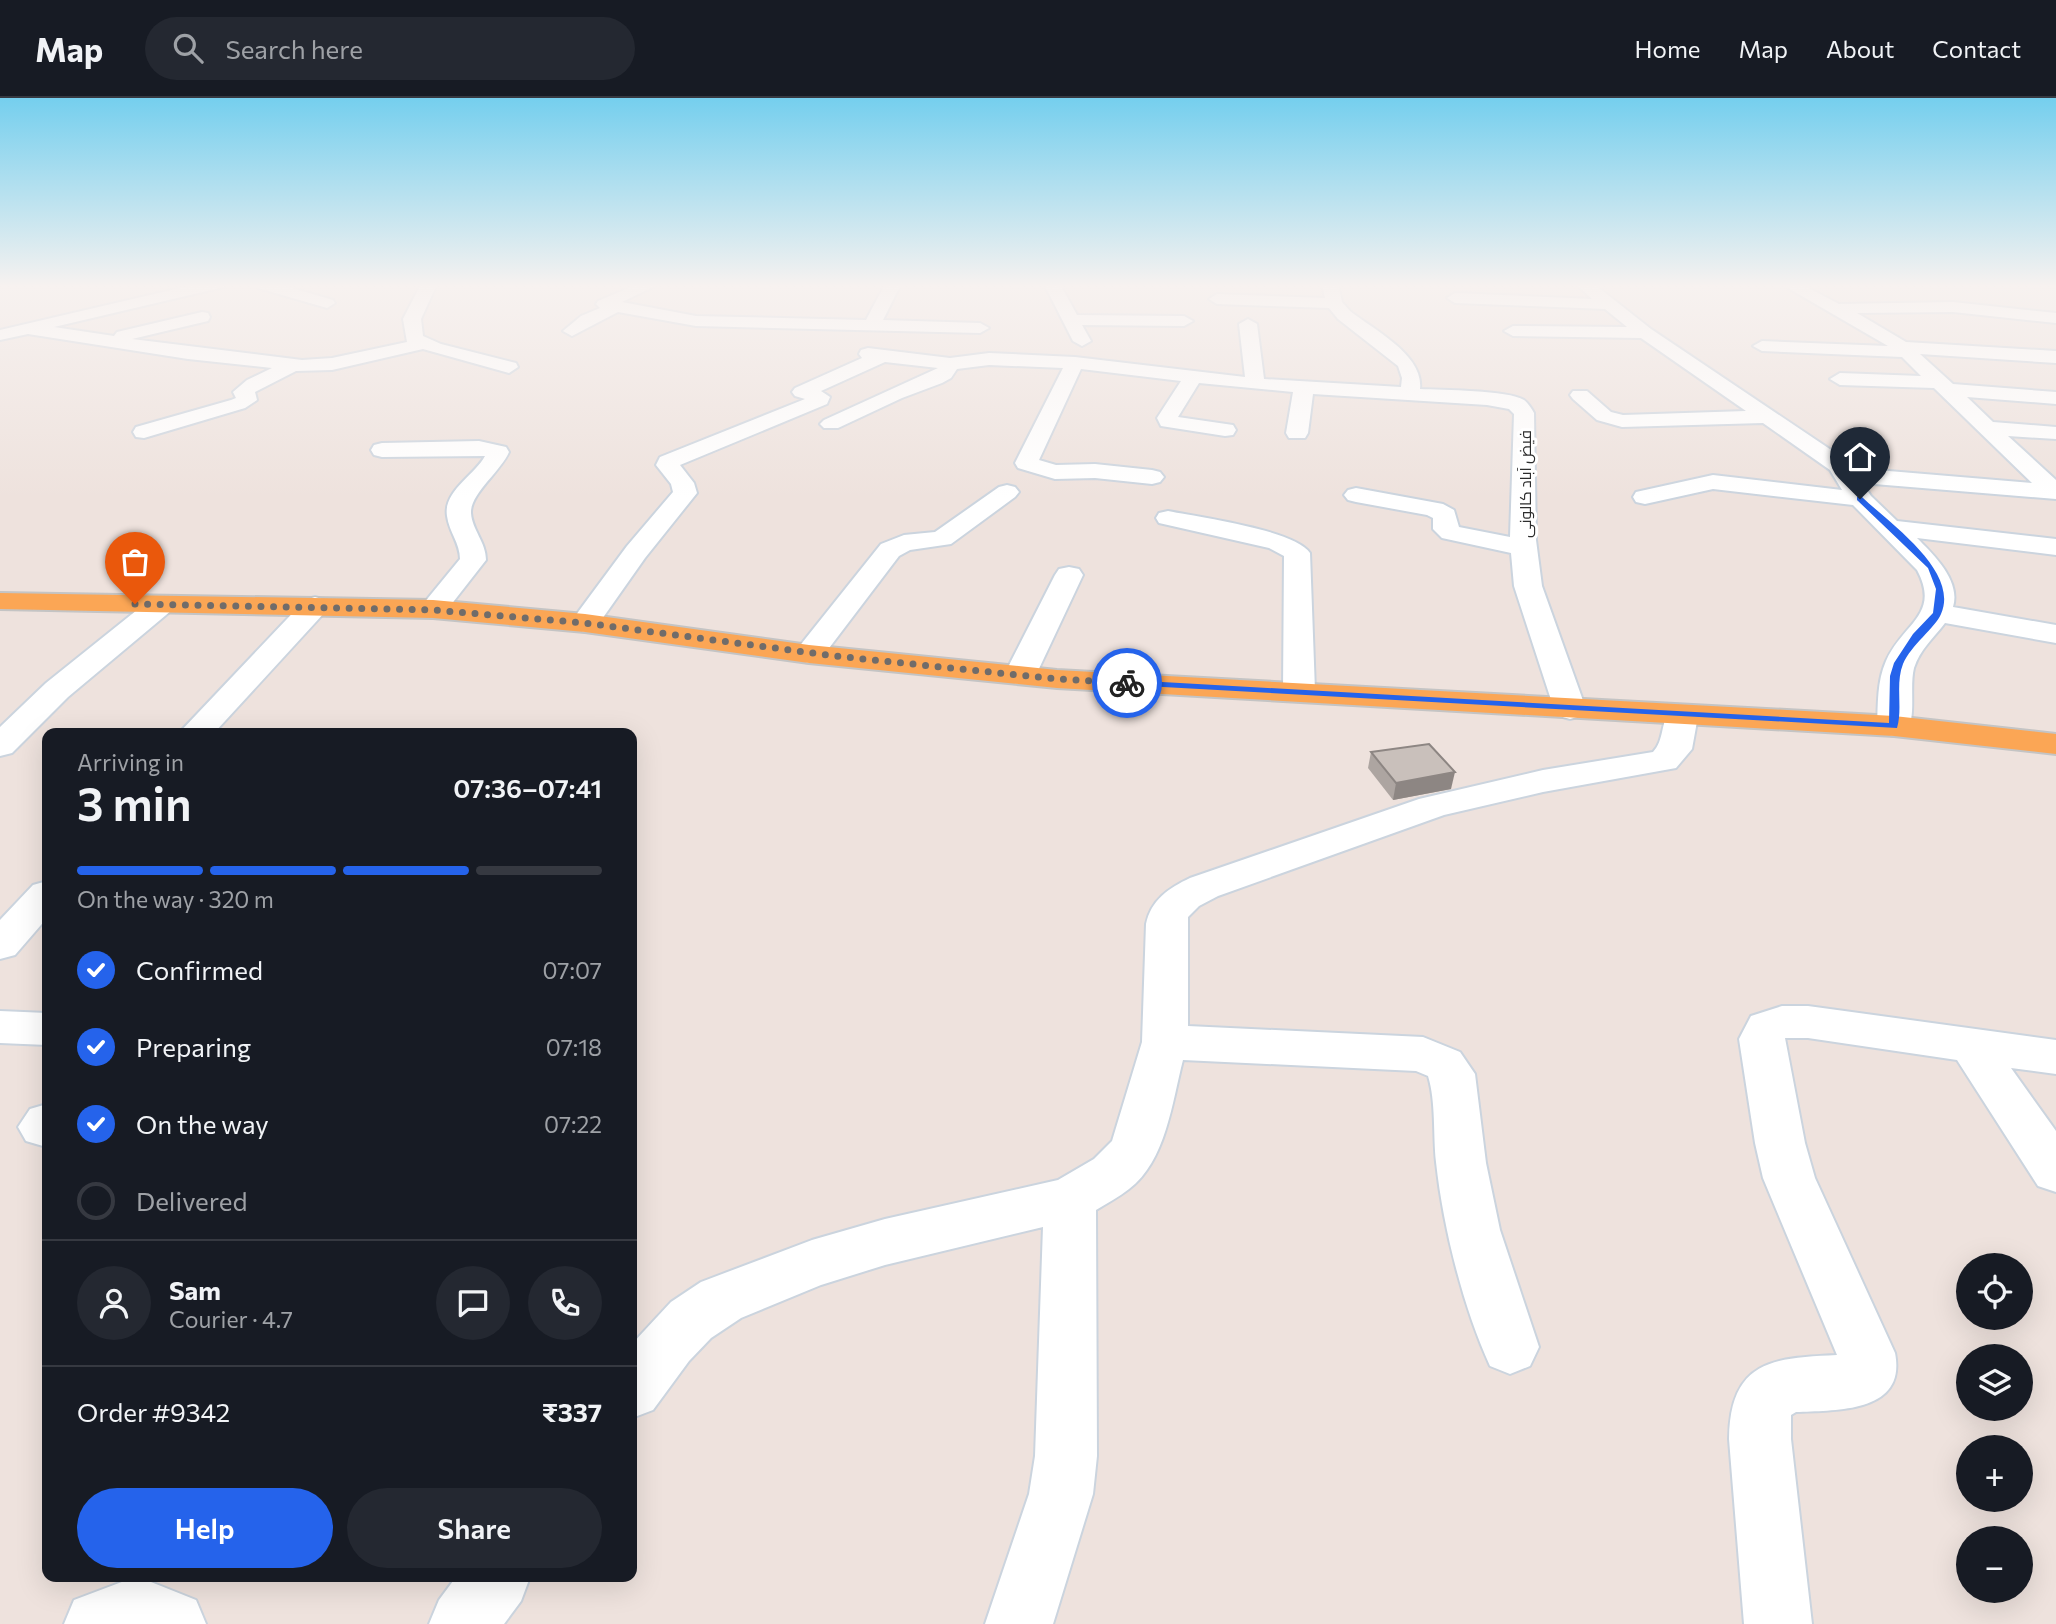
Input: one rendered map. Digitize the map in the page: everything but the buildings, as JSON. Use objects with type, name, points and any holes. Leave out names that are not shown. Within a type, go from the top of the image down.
[{"type":"main road","points":[[0,601],[433,610],[585,623],[809,654],[1020,675],[1682,716],[1894,726],[2056,744]]},
{"type":"street","points":[[215,355],[292,365],[332,364],[372,355]]},
{"type":"street","points":[[465,355],[509,367]]},
{"type":"street","name":"فیض آباد کالونی","points":[[585,623],[636,552],[685,493],[682,483],[667,466],[668,462],[820,400],[820,397],[802,392],[875,355]]},
{"type":"street","name":"فیض آباد کالونی","points":[[878,355],[958,362],[989,359],[1085,364],[1255,384],[1505,401],[1522,409],[1524,548],[1528,586],[1570,709]]},
{"type":"street","points":[[831,424],[944,374],[962,355]]},
{"type":"street","points":[[1082,355],[1085,364],[1026,463],[1055,472],[1095,471],[1152,477]]},
{"type":"street","points":[[1252,355],[1255,384]]},
{"type":"street","points":[[1396,355],[1406,363],[1412,378],[1410,393]]},
{"type":"street","points":[[1677,355],[1848,475],[1860,499],[1931,567],[1941,589],[1937,613],[1916,636],[1899,663],[1895,676],[1894,726]]},
{"type":"street","points":[[1911,355],[2051,483]]},
{"type":"street","points":[[2017,355],[2056,357]]},
{"type":"street","points":[[144,432],[247,400],[243,392],[247,387],[277,376],[292,365]]},
{"type":"street","points":[[1193,377],[1167,418],[1168,422],[1225,430]]},
{"type":"street","points":[[1840,379],[1945,386],[2056,398]]},
{"type":"street","points":[[1297,433],[1304,388]]},
{"type":"street","points":[[1580,395],[1605,416],[1622,421],[1767,417]]},
{"type":"street","points":[[1988,428],[2056,433]]},
{"type":"street","points":[[382,450],[480,448],[498,452],[460,506],[459,519],[475,549],[473,560],[433,610]]},
{"type":"street","points":[[1848,475],[2051,483]]},
{"type":"street","points":[[1645,497],[1713,482],[1860,499]]},
{"type":"street","points":[[809,654],[890,550],[904,544],[942,539],[1007,492]]},
{"type":"street","points":[[1356,495],[1434,509],[1445,515],[1446,529],[1451,533],[1524,548]]},
{"type":"street","points":[[1168,518],[1277,542],[1297,553],[1299,691]]},
{"type":"street","points":[[1887,527],[2056,547]]},
{"type":"street","points":[[1020,675],[1069,575]]},
{"type":"street","points":[[0,746],[57,690],[162,604]]},
{"type":"street","points":[[201,728],[315,606]]},
{"type":"street","points":[[1937,613],[2056,634]]},
{"type":"street","points":[[637,1383],[657,1356],[691,1320],[740,1291],[885,1241],[1070,1199],[1112,1174],[1128,1158],[1142,1127],[1165,1042],[1167,913],[1180,900],[1204,887],[1432,807],[1543,781],[1664,761],[1671,757],[1675,749],[1682,716]]},
{"type":"street","points":[[0,945],[42,899]]},
{"type":"street","points":[[1778,1624],[1760,1439],[1761,1412],[1770,1393],[1787,1384],[1847,1383],[1861,1379],[1869,1370],[1866,1353],[1789,1178],[1762,1039],[1767,1027],[1782,1022],[1808,1022],[2056,1057]]},
{"type":"street","points":[[0,1027],[42,1029]]},
{"type":"street","points":[[1165,1042],[1423,1054],[1444,1064],[1452,1074],[1461,1163],[1473,1230],[1510,1347]]},
{"type":"street","points":[[1971,1045],[2056,1171]]},
{"type":"street","points":[[1019,1624],[1061,1494],[1066,1456],[1070,1199]]},
{"type":"street","points":[[463,1624],[494,1582]]},
{"type":"street","points":[[98,1624],[114,1616],[139,1612],[172,1624]]},
{"type":"way so far","points":[[135,604],[433,610],[585,623],[809,654],[1057,679],[1127,683]]},
{"type":"route","points":[[1127,683],[1894,726],[1895,676],[1899,663],[1916,636],[1937,613],[1941,589],[1931,567],[1860,499]]}]
